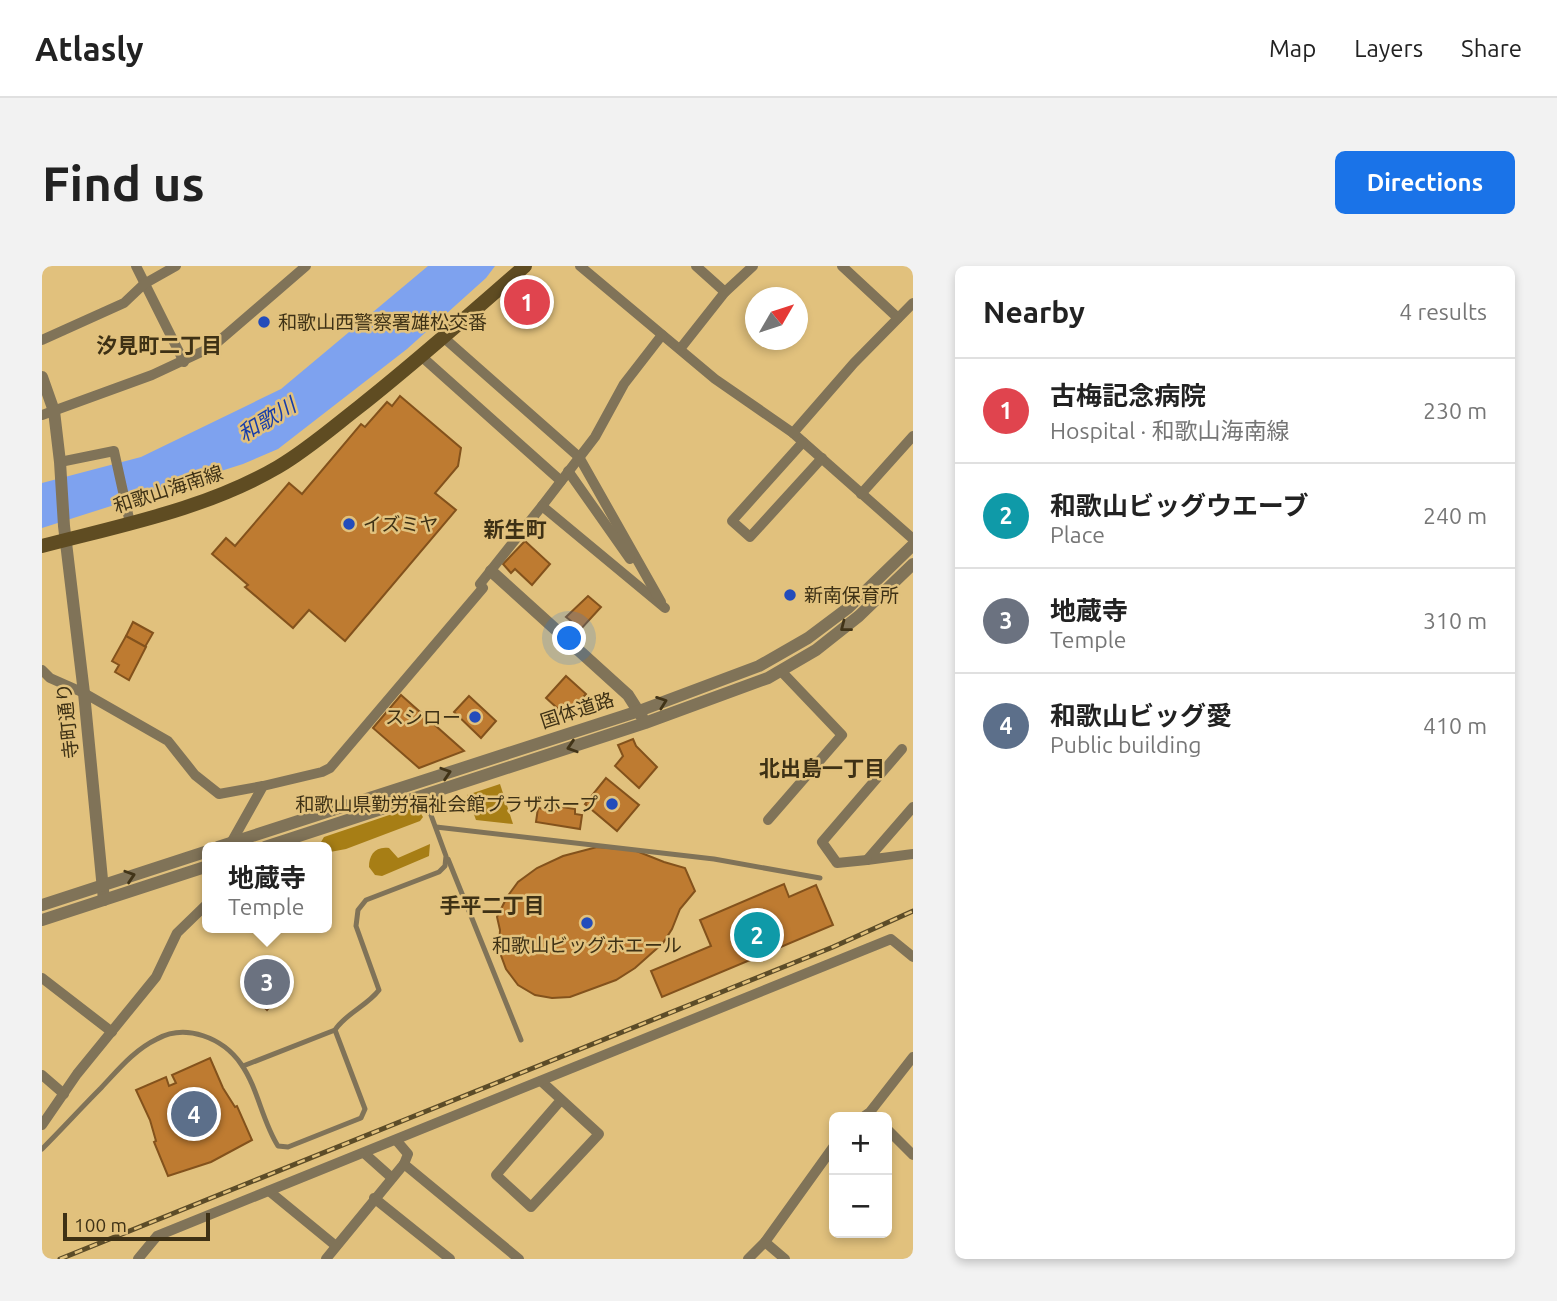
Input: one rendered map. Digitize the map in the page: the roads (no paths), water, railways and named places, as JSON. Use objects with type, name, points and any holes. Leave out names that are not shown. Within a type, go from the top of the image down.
[{"type":"main road","name":"和歌山海南線","points":[[42,546],[65,533],[129,518],[176,511],[231,490],[276,468],[302,452],[421,356],[525,266]]},
{"type":"street","points":[[136,266],[184,362]]},
{"type":"street","points":[[42,340],[124,303],[144,284],[176,266]]},
{"type":"street","points":[[48,413],[184,362],[212,347],[306,266]]},
{"type":"street","points":[[580,266],[715,379],[793,433],[913,539]]},
{"type":"street","points":[[696,266],[725,292]]},
{"type":"street","points":[[680,349],[725,292],[753,266]]},
{"type":"street","points":[[842,266],[898,318]]},
{"type":"street","points":[[793,433],[854,363],[913,303]]},
{"type":"street","points":[[42,670],[50,678],[84,693],[168,741],[195,775],[219,794],[263,786],[330,768],[483,588],[480,583],[595,437],[624,384],[662,335]]},
{"type":"street","points":[[443,337],[579,457],[665,608]]},
{"type":"street","points":[[421,356],[561,481]]},
{"type":"street","name":"寺町通り","points":[[42,377],[60,467],[104,900]]},
{"type":"street","points":[[861,494],[913,436]]},
{"type":"street","points":[[803,442],[732,521],[750,537],[822,458]]},
{"type":"street","points":[[60,467],[114,451],[129,518]]},
{"type":"street","points":[[568,471],[665,608]]},
{"type":"street","points":[[542,506],[665,608]]},
{"type":"street","name":"国体道路","points":[[241,842],[639,711],[759,666],[807,638],[848,608],[913,545]]},
{"type":"street","name":"国体道路","points":[[280,842],[645,723],[768,678],[816,650],[859,616],[913,564]]},
{"type":"street","points":[[491,571],[628,695],[645,723]]},
{"type":"street","points":[[768,820],[842,735],[781,671]]},
{"type":"street","points":[[902,749],[822,842],[837,863],[913,854]]},
{"type":"street","points":[[234,842],[263,786]]},
{"type":"street","points":[[867,860],[913,807]]},
{"type":"street","points":[[42,905],[202,853]]},
{"type":"street","points":[[42,920],[202,868]]},
{"type":"street","points":[[42,1125],[156,976],[177,933],[202,909]]},
{"type":"street","points":[[138,1259],[157,1236],[891,939],[913,957]]},
{"type":"street","points":[[42,978],[113,1032]]},
{"type":"street","points":[[871,1112],[913,1056]]},
{"type":"street","points":[[42,1075],[64,1094]]},
{"type":"street","points":[[541,1081],[599,1134],[531,1207],[496,1175],[561,1100]]},
{"type":"street","points":[[892,1134],[913,1155]]},
{"type":"street","points":[[326,1259],[404,1164],[408,1154],[396,1140]]},
{"type":"street","points":[[364,1153],[392,1178]]},
{"type":"street","points":[[748,1259],[765,1242],[829,1153]]},
{"type":"street","points":[[404,1164],[519,1259]]},
{"type":"street","points":[[270,1191],[336,1246]]},
{"type":"street","points":[[374,1198],[450,1259]]},
{"type":"street","points":[[765,1242],[785,1259]]},
{"type":"lane","points":[[418,782],[521,1040]]},
{"type":"lane","points":[[436,827],[714,859],[820,878]]},
{"type":"lane","points":[[243,1066],[335,1030],[340,1023],[373,998],[379,990],[356,926],[358,910],[366,900],[439,872],[445,866],[446,856]]},
{"type":"lane","points":[[42,1149],[134,1053],[158,1037],[175,1033],[196,1033],[214,1039],[230,1050],[243,1066],[278,1146],[288,1147],[361,1118],[365,1109],[335,1030]]},
{"type":"water","name":"和歌川","points":[[428,266],[495,266],[486,278],[407,349],[278,449],[243,464],[42,528],[42,483],[141,457],[281,389]]},
{"type":"railway","points":[[60,1259],[833,947],[913,911]]},
{"type":"place","name":"古梅記念病院","points":[[527,302]]},
{"type":"place","name":"和歌山西警察署雄松交番","points":[[264,322]]},
{"type":"place","name":"イズミヤ","points":[[349,524]]},
{"type":"place","name":"新南保育所","points":[[790,595]]},
{"type":"place","name":"スシロー","points":[[475,717]]},
{"type":"place","name":"和歌山県勤労福祉会館プラザホープ","points":[[612,804]]},
{"type":"place","name":"和歌山ビッグホエール","points":[[587,923]]},
{"type":"place","name":"和歌山ビッグウエーブ","points":[[757,935]]},
{"type":"place","name":"地蔵寺","points":[[267,982]]},
{"type":"place","name":"和歌山ビッグ愛","points":[[194,1114]]},
{"type":"district","name":"汐見町二丁目","points":[[159,346]]},
{"type":"district","name":"新生町","points":[[515,530]]},
{"type":"district","name":"北出島一丁目","points":[[822,769]]},
{"type":"district","name":"手平二丁目","points":[[492,906]]}]
